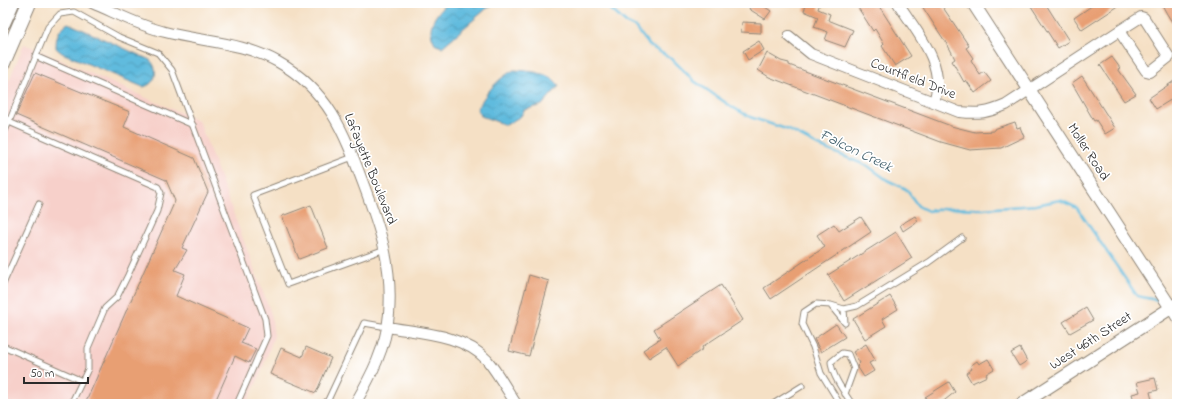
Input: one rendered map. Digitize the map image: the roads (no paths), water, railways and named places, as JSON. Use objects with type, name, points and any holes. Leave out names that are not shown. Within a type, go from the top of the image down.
[{"type":"main road","points":[[3,23],[12,3]]},
{"type":"main road","points":[[3,63],[29,3]]},
{"type":"street","name":"Lafayette Boulevard","points":[[92,3],[152,29],[180,36],[236,45],[252,50],[279,62],[301,78],[324,102],[342,130],[377,221],[386,249],[390,290],[387,326],[375,367],[355,404]]},
{"type":"street","points":[[898,3],[934,62],[938,81],[934,102]]},
{"type":"street","name":"Moller Road","points":[[973,3],[1158,288],[1175,310]]},
{"type":"street","name":"Courtfield Drive","points":[[789,36],[811,54],[959,112],[983,113],[999,109],[1030,90],[1120,31],[1143,17],[1169,59],[1150,72],[1146,72],[1120,31]]},
{"type":"street","name":"West 46th Street","points":[[1024,404],[1144,325],[1175,310]]},
{"type":"street","points":[[387,326],[454,340],[471,347],[490,364],[516,404]]},
{"type":"lane","points":[[3,135],[48,27],[60,14],[74,12],[119,37],[158,52],[172,70],[266,319],[267,336],[237,404]]},
{"type":"lane","points":[[35,56],[193,125]]},
{"type":"lane","points":[[8,122],[158,187],[161,193],[157,211],[128,275],[117,297],[106,308],[88,348],[88,369],[71,404]]},
{"type":"lane","points":[[353,157],[253,195],[288,284],[386,249]]},
{"type":"lane","points":[[3,284],[39,204]]},
{"type":"lane","points":[[840,404],[821,373],[813,347],[802,324],[804,312],[816,304],[830,305],[844,310],[857,306],[929,262],[962,238]]},
{"type":"lane","points":[[830,305],[845,323],[844,310]]},
{"type":"lane","points":[[324,404],[328,400],[364,323],[387,326]]},
{"type":"lane","points":[[3,346],[82,381]]},
{"type":"lane","points":[[845,394],[854,369],[848,354],[842,353],[832,362],[832,369],[845,394],[852,404]]},
{"type":"lane","points":[[773,404],[802,386]]},
{"type":"water","points":[[446,3],[493,3],[442,47],[436,45],[431,33],[431,28],[432,23],[438,13]]},
{"type":"water","points":[[68,23],[150,60],[155,68],[154,80],[143,87],[62,53],[56,48],[56,40],[62,28]]},
{"type":"water","points":[[514,70],[545,75],[555,81],[559,86],[542,105],[524,110],[521,116],[506,125],[481,116],[477,109],[484,97],[497,82]]},
{"type":"waterway","name":"Falcon Creek","points":[[604,3],[626,23],[636,28],[650,46],[672,59],[694,81],[732,107],[750,117],[789,130],[821,147],[868,166],[887,180],[906,189],[918,206],[928,211],[948,208],[983,209],[1036,205],[1060,200],[1077,208],[1137,296],[1161,301]]}]
